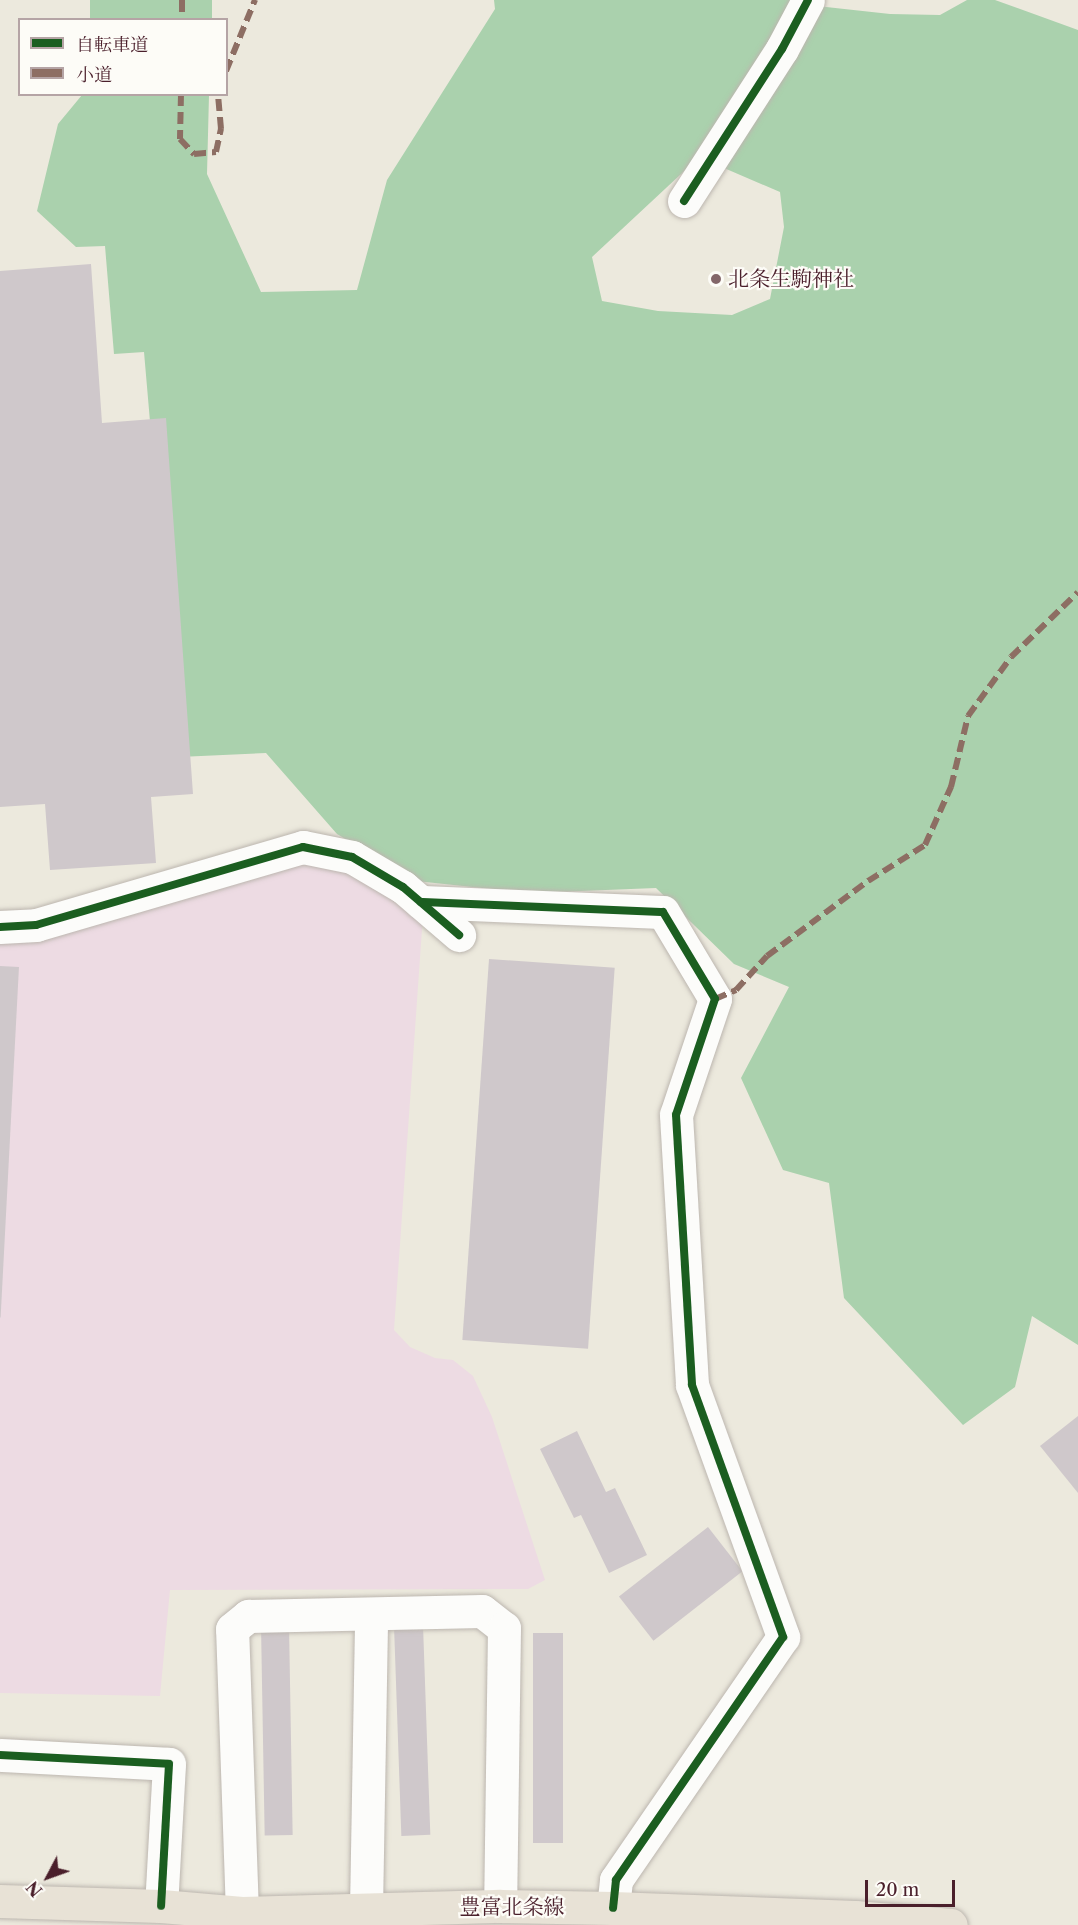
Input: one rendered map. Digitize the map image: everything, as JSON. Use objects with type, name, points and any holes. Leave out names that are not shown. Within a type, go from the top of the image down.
[{"type":"main road","name":"豊富北条線","points":[[0,1901],[161,1906],[226,1916],[500,1906],[618,1917],[855,1917],[951,1925]]},
{"type":"street","points":[[684,201],[750,100],[808,0]]},
{"type":"street","points":[[0,927],[36,925],[303,846],[352,857],[403,887],[459,935]]},
{"type":"street","points":[[420,902],[663,912],[715,999],[676,1115],[692,1385],[783,1637],[616,1880],[618,1917]]},
{"type":"street","points":[[226,1916],[232,1629],[248,1616],[482,1611],[504,1628],[500,1906]]},
{"type":"street","points":[[366,1910],[371,1614]]},
{"type":"street","points":[[0,1755],[169,1764],[161,1906]]},
{"type":"shaded area","points":[[304,859],[346,866],[423,915],[394,1330],[410,1347],[435,1358],[453,1360],[473,1376],[492,1417],[545,1580],[528,1589],[170,1590],[160,1696],[0,1693],[0,935]]},
{"type":"green space","points":[[90,0],[212,0],[212,18],[90,18]]},
{"type":"green space","points":[[494,0],[795,0],[695,161],[592,257],[602,301],[658,311],[732,315],[770,299],[784,227],[780,192],[724,168],[817,6],[890,14],[940,15],[967,0],[995,0],[1078,30],[1078,1345],[1032,1316],[1015,1387],[963,1425],[844,1298],[829,1183],[783,1170],[741,1078],[789,987],[734,964],[656,888],[530,893],[416,881],[337,834],[266,753],[179,757],[144,352],[114,354],[105,246],[76,247],[37,211],[58,124],[81,96],[209,96],[207,174],[261,292],[357,290],[387,180],[495,9]]},
{"type":"building","points":[[91,264],[102,423],[166,418],[193,794],[151,797],[156,863],[50,870],[45,804],[0,807],[0,271]]},
{"type":"building","points":[[489,959],[615,968],[588,1349],[462,1340]]},
{"type":"building","points":[[0,966],[19,967],[0,1317]]},
{"type":"building","points":[[1078,1416],[1078,1493],[1040,1446]]},
{"type":"building","points":[[577,1431],[606,1492],[615,1488],[647,1555],[609,1573],[581,1515],[574,1518],[540,1449]]},
{"type":"building","points":[[708,1527],[742,1571],[653,1641],[619,1597]]},
{"type":"building","points":[[261,1625],[289,1625],[293,1835],[265,1835]]},
{"type":"building","points":[[423,1625],[430,1835],[401,1836],[394,1626]]},
{"type":"building","points":[[533,1633],[563,1633],[563,1843],[533,1843]]},
{"type":"marked path","points":[[182,0],[182,18]]},
{"type":"marked path","points":[[228,66],[255,0]]},
{"type":"marked path","points":[[181,96],[180,139],[194,154],[216,152],[221,129],[218,96]]},
{"type":"marked path","points":[[715,999],[736,990],[767,956],[868,881],[925,845],[951,787],[968,716],[1011,657],[1078,592]]},
{"type":"cycle path","points":[[684,201],[782,49],[808,0]]},
{"type":"cycle path","points":[[0,927],[36,925],[303,847],[352,857],[403,887],[459,935]]},
{"type":"cycle path","points":[[421,902],[663,912],[715,999],[676,1115],[692,1385],[783,1637],[616,1880],[613,1908]]},
{"type":"cycle path","points":[[0,1755],[169,1764],[161,1906]]},
{"type":"place","name":"北条生駒神社","points":[[716,279]]}]
